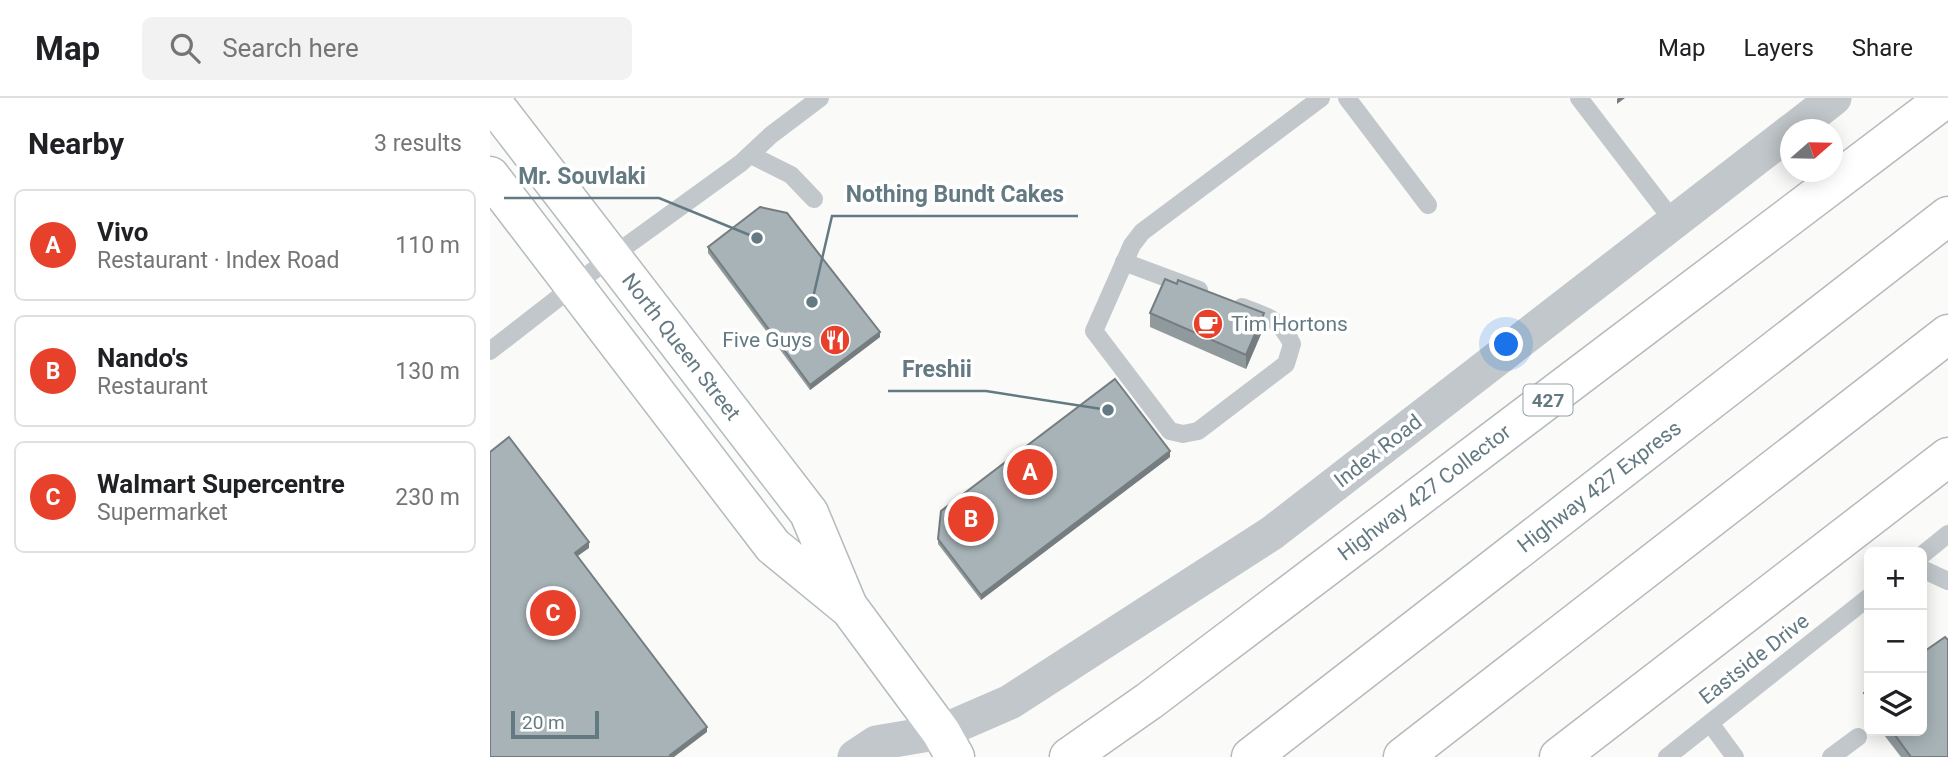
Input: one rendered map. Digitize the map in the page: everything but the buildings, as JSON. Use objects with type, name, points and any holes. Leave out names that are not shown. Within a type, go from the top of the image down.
[{"type":"main road","name":"Highway 427 Collector","points":[[1069,757],[1149,701],[1946,98]]},
{"type":"main road","name":"North Queen Street","points":[[490,99],[809,513],[849,609],[948,744]]},
{"type":"main road","name":"North Queen Street","points":[[490,176],[773,546],[849,609]]},
{"type":"main road","name":"Highway 427 Express","points":[[1251,757],[1948,216]]},
{"type":"main road","points":[[1403,757],[1948,334]]},
{"type":"main road","points":[[1559,757],[1948,457]]},
{"type":"street","name":"Index Road","points":[[1807,119],[1834,98]]},
{"type":"street","name":"Index Road","points":[[855,757],[876,743],[948,744],[1272,533],[1780,140]]},
{"type":"lane","points":[[490,351],[611,257],[751,155],[771,135],[820,98]]},
{"type":"lane","points":[[1124,262],[1270,317],[1284,328],[1292,344],[1286,364],[1198,431],[1183,434],[1170,431],[1094,331],[1124,262],[1142,233],[1321,98]]},
{"type":"lane","points":[[1347,98],[1428,205]]},
{"type":"lane","points":[[1579,98],[1674,222]]},
{"type":"lane","points":[[751,155],[791,174],[814,198]]},
{"type":"lane","points":[[1927,551],[1948,534]]},
{"type":"lane","points":[[1927,571],[1948,581]]},
{"type":"lane","name":"Eastside Drive","points":[[1667,757],[1864,601]]},
{"type":"lane","points":[[1710,723],[1735,757]]},
{"type":"lane","points":[[1831,757],[1858,737]]},
{"type":"place","name":"Mr. Souvlaki","points":[[757,238]]},
{"type":"place","name":"Nothing Bundt Cakes","points":[[812,302]]},
{"type":"place","name":"Tim Hortons","points":[[1208,324]]},
{"type":"place","name":"Five Guys","points":[[835,340]]},
{"type":"place","name":"Freshii","points":[[1108,410]]},
{"type":"place","name":"Vivo","points":[[1030,472]]},
{"type":"place","name":"Nando's","points":[[971,519]]},
{"type":"place","name":"Walmart Supercentre","points":[[553,613]]}]
